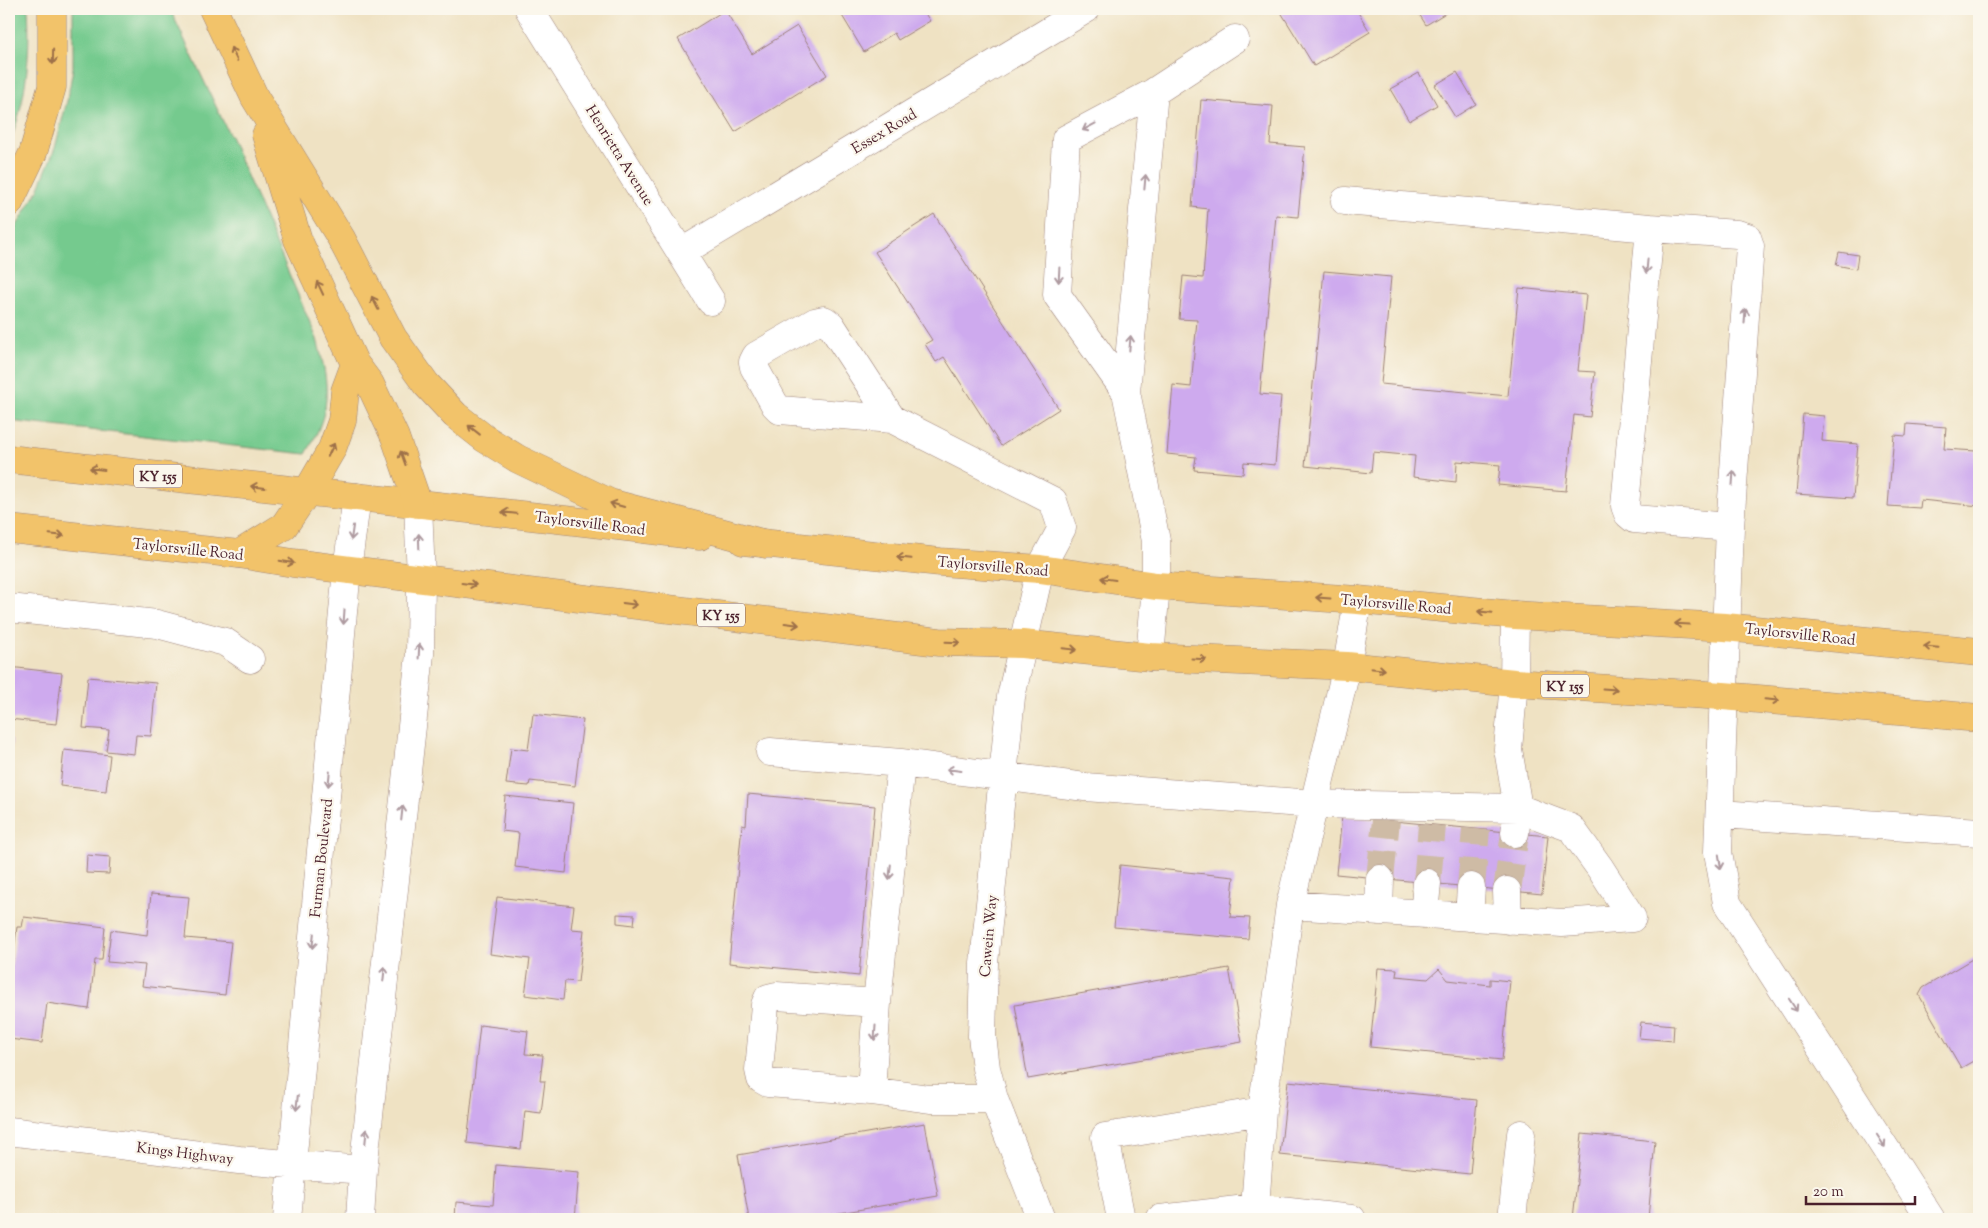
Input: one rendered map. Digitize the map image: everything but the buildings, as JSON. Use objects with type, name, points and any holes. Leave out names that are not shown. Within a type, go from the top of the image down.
[{"type":"main road","points":[[9,203],[33,153],[52,87],[52,9]]},
{"type":"main road","points":[[213,9],[255,98],[341,238],[393,338],[426,384],[455,416],[484,438],[518,459],[610,503],[766,544]]},
{"type":"main road","points":[[255,98],[298,240],[355,364],[370,384],[395,437],[418,504]]},
{"type":"main road","points":[[239,554],[284,526],[307,492],[332,448],[342,422],[345,391],[355,364]]},
{"type":"main road","name":"Taylorsville Road","points":[[9,459],[572,520],[766,544],[1040,570],[1156,586],[1358,600],[1515,615],[1725,627],[1979,652]]},
{"type":"main road","name":"Taylorsville Road","points":[[9,529],[239,554],[939,642],[1022,644],[1150,657],[1347,666],[1514,682],[1723,696],[1979,718]]},
{"type":"street","name":"Henrietta Avenue","points":[[530,9],[712,301]]},
{"type":"street","name":"Essex Road","points":[[682,252],[1086,9]]},
{"type":"street","points":[[1126,392],[1057,295],[1066,139],[1154,92],[1235,39]]},
{"type":"street","points":[[1150,657],[1156,586],[1156,541],[1126,392],[1154,92]]},
{"type":"street","points":[[1345,201],[1738,234],[1747,237],[1750,246],[1730,527],[1725,627],[1718,852],[1727,903],[1931,1219]]},
{"type":"street","points":[[1650,228],[1624,506],[1628,514],[1634,519],[1730,527]]},
{"type":"street","points":[[824,320],[831,325],[892,419],[780,410],[775,405],[753,362],[756,356],[815,322],[824,320]]},
{"type":"street","name":"Cawein Way","points":[[892,419],[1053,501],[1062,528],[1040,570],[1011,697],[984,963],[982,1036],[986,1068],[994,1099],[1040,1219]]},
{"type":"street","name":"Furman Boulevard","points":[[287,1219],[348,569],[357,497]]},
{"type":"street","points":[[360,1219],[363,1170],[420,654],[418,504]]},
{"type":"street","points":[[1255,1208],[1262,1111],[1290,905],[1347,666],[1358,600]]},
{"type":"street","points":[[9,608],[157,624],[224,642],[250,659]]},
{"type":"street","points":[[1515,615],[1514,682],[1508,749],[1517,820]]},
{"type":"street","points":[[770,752],[901,763],[1085,787],[1314,804],[1387,813],[1517,820],[1571,828],[1600,868],[1632,918],[1562,923],[1290,905]]},
{"type":"street","points":[[871,1091],[877,1003],[901,763]]},
{"type":"street","points":[[1720,814],[1979,832]]},
{"type":"street","points":[[1379,911],[1380,879]]},
{"type":"street","points":[[1424,914],[1427,883]]},
{"type":"street","points":[[1469,917],[1471,887]]},
{"type":"street","points":[[1507,891],[1508,920]]},
{"type":"street","points":[[877,1003],[776,996],[768,998],[765,1005],[759,1070],[761,1079],[768,1083],[871,1091],[930,1099],[994,1099]]},
{"type":"street","points":[[1121,1219],[1105,1137],[1262,1111]]},
{"type":"street","name":"Kings Highway","points":[[9,1131],[239,1160],[363,1170]]},
{"type":"street","points":[[1512,1219],[1521,1134]]},
{"type":"street","points":[[1160,1219],[1255,1208],[1352,1219]]},
{"type":"green space","points":[[9,9],[28,9],[29,43],[26,78],[20,112],[9,145]]},
{"type":"green space","points":[[73,9],[170,9],[230,136],[317,339],[324,371],[326,398],[321,424],[306,454],[9,421],[9,239],[38,190],[55,148],[73,68]]},
{"type":"tunnel","points":[[1380,879],[1386,820]]},
{"type":"tunnel","points":[[1427,883],[1432,825]]},
{"type":"tunnel","points":[[1471,887],[1476,829]]},
{"type":"tunnel","points":[[1507,891],[1515,833]]}]
